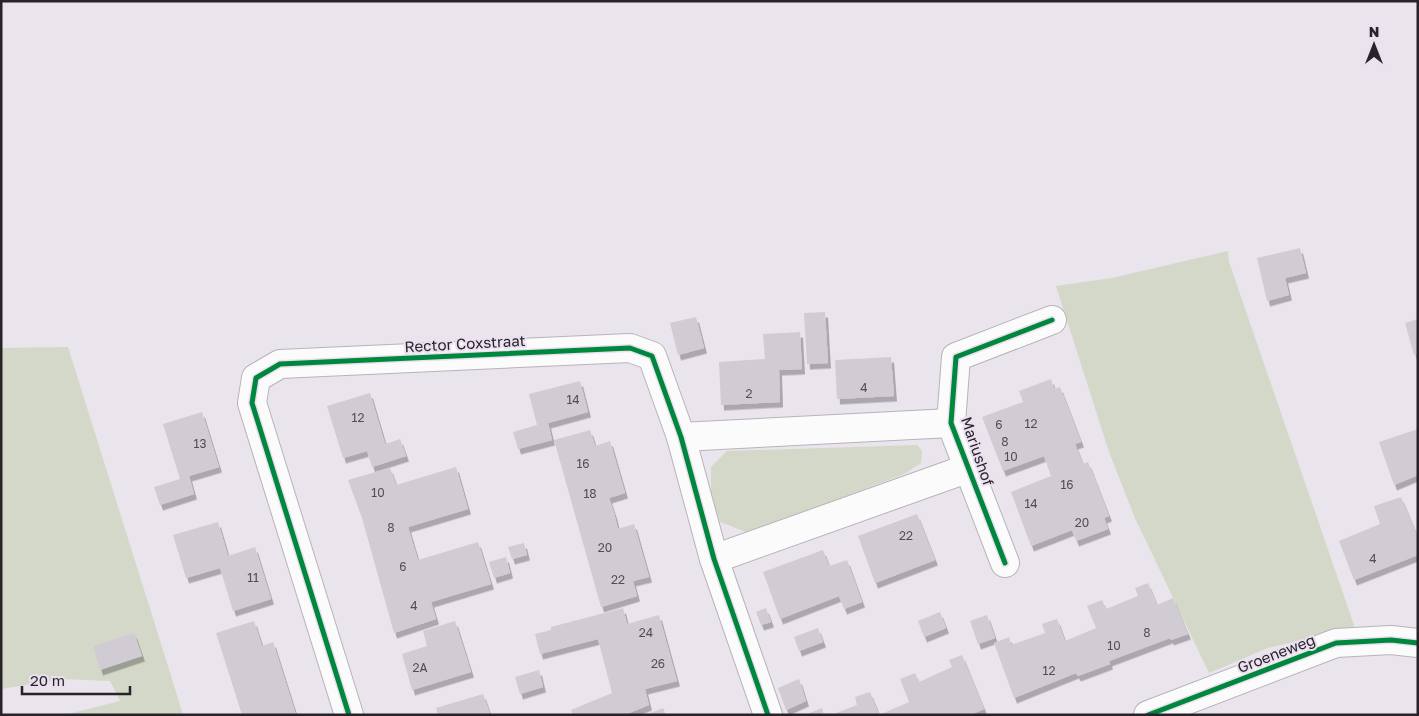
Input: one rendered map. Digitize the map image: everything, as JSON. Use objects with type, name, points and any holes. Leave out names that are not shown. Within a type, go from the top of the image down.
[{"type":"street","name":"Mariushof","points":[[1005,563],[951,423],[956,357],[1052,320]]},
{"type":"street","name":"Rector Coxstraat","points":[[349,715],[252,403],[256,378],[280,364],[630,348],[652,356],[681,437],[714,559],[768,715]]},
{"type":"street","name":"Mariushof","points":[[681,437],[951,423]]},
{"type":"street","name":"Mariushof","points":[[714,559],[969,468]]},
{"type":"street","name":"Groeneweg","points":[[1148,715],[1336,643],[1391,640],[1418,643]]},
{"type":"green space","points":[[1228,251],[1229,262],[1355,628],[1268,648],[1209,673],[1135,518],[1109,452],[1056,286],[1112,278]]},
{"type":"green space","points":[[68,347],[183,715],[64,715],[120,701],[110,681],[63,679],[1,689],[1,348]]},
{"type":"green space","points":[[917,445],[922,451],[921,463],[904,474],[749,533],[720,522],[711,495],[711,467],[727,451]]},
{"type":"building","points":[[1300,248],[1306,273],[1285,278],[1289,295],[1267,301],[1257,258]]},
{"type":"building","points":[[825,312],[828,363],[807,364],[804,313]]},
{"type":"building","points":[[696,317],[704,348],[678,355],[670,323]]},
{"type":"building","points":[[1418,319],[1418,354],[1414,355],[1405,323]]},
{"type":"building","points":[[800,332],[802,369],[779,370],[780,402],[721,405],[719,362],[765,359],[763,334]]},
{"type":"building","points":[[891,357],[894,396],[837,399],[835,360]]},
{"type":"building","points":[[1051,379],[1054,389],[1060,387],[1081,442],[1075,444],[1083,464],[1088,462],[1109,516],[1104,518],[1108,529],[1076,541],[1072,530],[1031,546],[1011,492],[1051,476],[1044,456],[1003,471],[982,417],[1023,402],[1019,391]]},
{"type":"building","points":[[580,381],[588,412],[548,423],[552,440],[518,449],[513,432],[537,425],[529,394]]},
{"type":"building","points":[[370,393],[385,444],[400,439],[406,456],[372,467],[367,451],[343,458],[327,406]]},
{"type":"building","points":[[202,412],[219,467],[189,476],[194,494],[160,505],[154,487],[180,479],[163,424]]},
{"type":"building","points":[[1418,429],[1418,475],[1394,485],[1379,442]]},
{"type":"building","points":[[590,430],[595,446],[610,441],[625,493],[609,498],[618,529],[634,524],[649,577],[633,581],[637,596],[601,607],[554,440]]},
{"type":"building","points":[[456,467],[468,509],[408,527],[413,544],[418,560],[478,542],[491,584],[431,602],[436,619],[394,633],[362,518],[348,480],[390,468],[396,485]]},
{"type":"building","points":[[1401,497],[1418,538],[1418,555],[1354,580],[1339,541],[1380,524],[1374,506]]},
{"type":"building","points":[[917,514],[935,560],[875,583],[858,536]]},
{"type":"building","points":[[218,522],[228,556],[255,547],[271,599],[233,611],[220,568],[186,578],[173,535]]},
{"type":"building","points":[[524,543],[527,555],[512,559],[508,547]]},
{"type":"building","points":[[823,550],[829,566],[847,560],[862,602],[844,609],[839,596],[780,619],[763,572]]},
{"type":"building","points":[[506,557],[510,573],[494,578],[489,562]]},
{"type":"building","points":[[1148,583],[1157,605],[1173,598],[1188,634],[1171,640],[1170,638],[1109,661],[1110,664],[1078,676],[1076,673],[1014,698],[994,643],[1009,637],[1011,645],[1045,633],[1042,624],[1057,619],[1065,641],[1096,628],[1087,606],[1102,600],[1106,609],[1138,596],[1135,588]]},
{"type":"building","points":[[623,608],[627,624],[659,615],[677,681],[645,689],[649,705],[624,715],[573,715],[571,710],[612,693],[598,639],[540,654],[535,634],[551,630],[551,627]]},
{"type":"building","points":[[766,608],[771,622],[761,625],[756,612]]},
{"type":"building","points":[[940,612],[946,628],[924,637],[918,621]]},
{"type":"building","points":[[987,615],[995,638],[978,644],[970,621]]},
{"type":"building","points":[[254,621],[262,646],[273,642],[296,715],[242,715],[216,633]]},
{"type":"building","points":[[455,621],[471,672],[412,690],[402,654],[427,646],[423,631]]},
{"type":"building","points":[[818,628],[823,642],[799,651],[794,637]]},
{"type":"building","points":[[134,633],[142,656],[100,670],[93,646]]},
{"type":"building","points":[[962,655],[984,709],[970,715],[879,715],[909,702],[900,679],[915,673],[919,682],[952,667],[949,660]]},
{"type":"building","points":[[539,670],[543,687],[520,694],[515,677]]},
{"type":"building","points":[[799,679],[806,701],[786,710],[778,688]]},
{"type":"building","points":[[870,692],[879,715],[831,715],[857,705],[855,697]]},
{"type":"building","points":[[483,694],[490,714],[438,715],[436,708]]},
{"type":"building","points":[[663,708],[666,715],[646,715]]},
{"type":"building","points":[[822,708],[824,715],[805,715]]},
{"type":"cycle path","points":[[1005,563],[951,423],[956,357],[1052,320]]},
{"type":"cycle path","points":[[349,715],[252,403],[256,378],[280,364],[630,348],[652,356],[681,437],[714,559],[768,715]]},
{"type":"cycle path","points":[[1148,715],[1336,643],[1391,640],[1418,643]]}]
